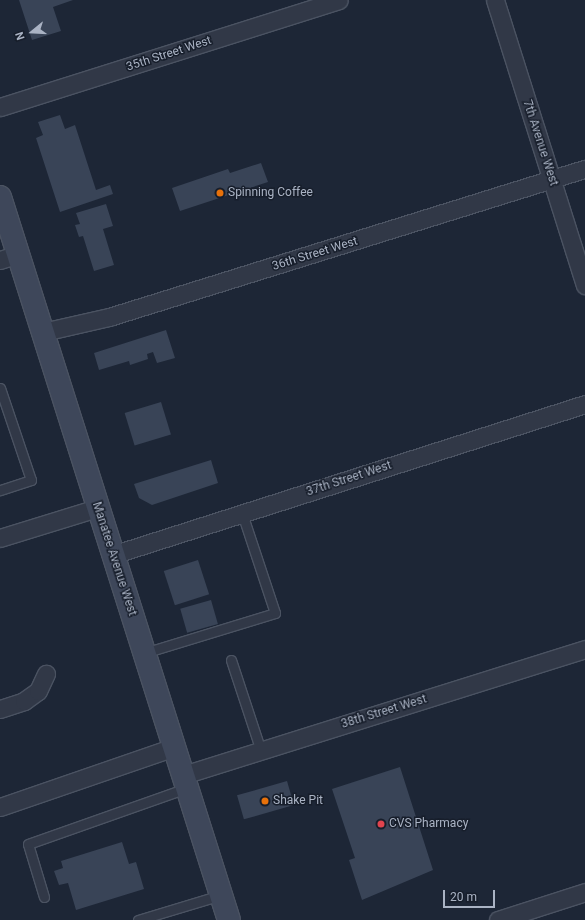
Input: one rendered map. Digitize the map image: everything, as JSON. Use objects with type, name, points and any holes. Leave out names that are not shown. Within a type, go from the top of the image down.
[{"type":"main road","name":"Manatee Avenue West","points":[[0,197],[9,257],[43,332],[97,508],[229,920]]},
{"type":"street","name":"35th Street West","points":[[0,107],[339,0]]},
{"type":"street","name":"7th Avenue West","points":[[495,0],[585,285]]},
{"type":"street","name":"36th Street West","points":[[43,332],[109,317],[585,169]]},
{"type":"street","name":"37th Street West","points":[[112,555],[585,404]]},
{"type":"street","points":[[0,538],[97,508]]},
{"type":"street","name":"38th Street West","points":[[185,781],[261,751],[585,649]]},
{"type":"street","points":[[0,709],[24,701],[38,691],[46,674]]},
{"type":"street","points":[[0,807],[174,747]]},
{"type":"street","points":[[498,920],[585,892]]},
{"type":"lane","points":[[0,388],[31,480],[0,490]]},
{"type":"lane","points":[[144,654],[275,613],[242,513]]},
{"type":"lane","points":[[231,660],[261,751]]},
{"type":"lane","points":[[44,897],[28,844],[185,781]]},
{"type":"lane","points":[[138,920],[221,895]]},
{"type":"building","points":[[19,0],[73,0],[53,7],[61,31],[32,40]]},
{"type":"building","points":[[60,115],[65,129],[75,125],[96,190],[110,185],[113,194],[60,212],[36,138],[43,135],[38,122]]},
{"type":"building","points":[[261,163],[268,182],[180,211],[172,188],[228,169],[230,173]]},
{"type":"building","points":[[106,204],[113,226],[103,229],[114,265],[94,271],[83,236],[79,237],[75,225],[80,224],[76,213]]},
{"type":"building","points":[[166,330],[175,358],[157,363],[153,352],[147,354],[148,359],[130,365],[129,361],[99,370],[94,353]]},
{"type":"building","points":[[161,402],[171,435],[135,446],[125,413]]},
{"type":"building","points":[[211,460],[218,483],[152,505],[139,498],[134,484]]},
{"type":"building","points":[[198,560],[209,594],[175,605],[164,571]]},
{"type":"building","points":[[211,600],[218,624],[187,633],[180,609]]},
{"type":"building","name":"CVS Pharmacy","points":[[400,767],[433,870],[362,900],[349,860],[355,858],[332,789]]},
{"type":"building","name":"Shake Pit","points":[[287,781],[294,805],[244,819],[237,795]]},
{"type":"building","points":[[122,842],[129,864],[136,862],[144,889],[76,910],[68,883],[59,885],[54,871],[63,868],[61,861]]},
{"type":"place","name":"Spinning Coffee","points":[[220,193]]},
{"type":"place","name":"Shake Pit","points":[[265,801]]},
{"type":"place","name":"CVS Pharmacy","points":[[381,824]]}]
